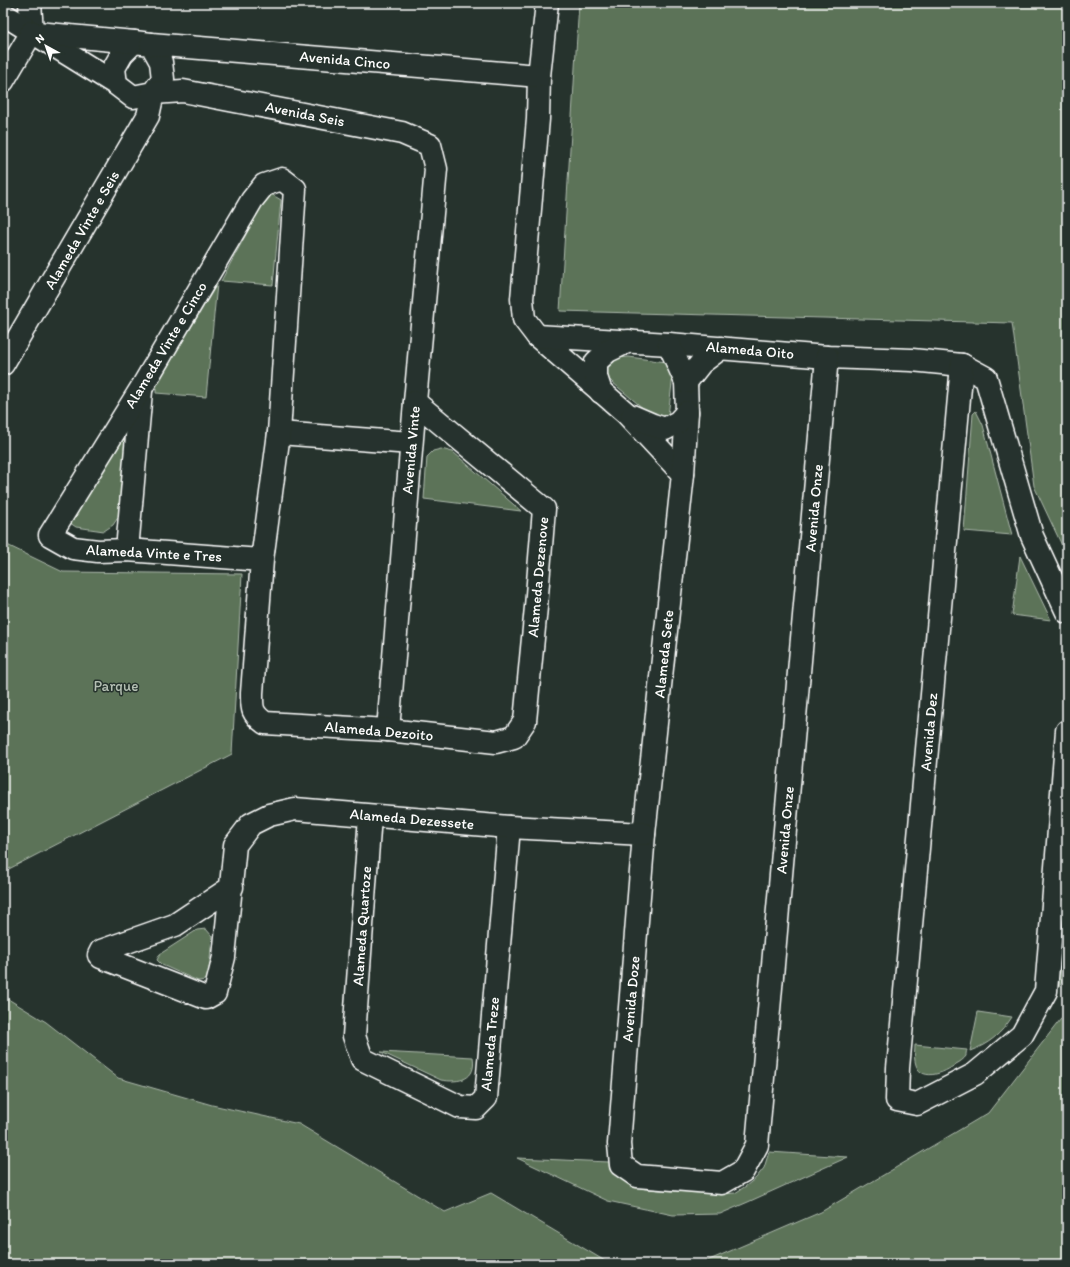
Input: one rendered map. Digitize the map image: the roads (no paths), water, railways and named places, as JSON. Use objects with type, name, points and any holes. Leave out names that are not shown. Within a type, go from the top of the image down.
[{"type":"street","points":[[3,81],[32,32],[30,3]]},
{"type":"street","points":[[547,3],[539,76],[538,119],[522,299],[524,319],[537,336],[626,413],[683,474]]},
{"type":"street","points":[[3,14],[116,84],[132,97],[153,93],[163,79],[161,62],[142,43],[122,54],[114,68],[116,84]]},
{"type":"street","name":"Avenida Cinco","points":[[32,32],[142,43],[539,76]]},
{"type":"street","name":"Avenida Seis","points":[[153,93],[183,91],[402,133],[430,145],[436,169]]},
{"type":"street","name":"Alameda Vinte e Seis","points":[[3,364],[148,116],[153,93]]},
{"type":"street","name":"Avenida Vinte","points":[[388,730],[411,443],[436,169]]},
{"type":"street","name":"Alameda Vinte e Cinco","points":[[50,535],[142,387],[252,200],[264,184],[282,179],[295,189],[279,433]]},
{"type":"street","name":"Alameda Oito","points":[[537,336],[669,344],[827,357],[912,360],[962,365]]},
{"type":"street","points":[[601,392],[596,377],[596,362],[608,351],[629,342]]},
{"type":"street","name":"Alameda Sete","points":[[644,834],[683,474],[687,412],[686,382],[669,344]]},
{"type":"street","points":[[686,382],[701,363],[721,348]]},
{"type":"street","name":"Avenida Onze","points":[[621,1165],[637,1176],[722,1183],[743,1171],[757,1146],[827,357]]},
{"type":"street","points":[[962,365],[986,378],[1032,536],[1067,612]]},
{"type":"street","name":"Avenida Dez","points":[[962,365],[896,1100],[917,1104],[975,1074],[1022,1035],[1046,991],[1067,731]]},
{"type":"street","points":[[127,550],[142,387]]},
{"type":"street","name":"Alameda Dezenove","points":[[415,402],[544,509],[525,721],[514,737]]},
{"type":"street","points":[[626,413],[665,429],[678,422],[687,412]]},
{"type":"street","points":[[262,560],[279,433],[411,443]]},
{"type":"street","name":"Alameda Vinte e Tres","points":[[50,535],[72,548],[98,551],[127,550],[262,560]]},
{"type":"street","name":"Alameda Dezoito","points":[[262,560],[252,693],[252,707],[256,717],[265,723],[388,730],[496,742],[514,737]]},
{"type":"street","name":"Alameda Dezessete","points":[[175,925],[101,951],[99,955],[206,998],[215,992],[224,957],[235,845],[251,824],[269,815],[295,810],[509,827],[644,834]]},
{"type":"street","name":"Alameda Quartoze","points":[[354,1036],[370,816]]},
{"type":"street","name":"Alameda Treze","points":[[354,1036],[362,1059],[460,1107],[476,1108],[486,1098],[509,827]]},
{"type":"street","name":"Avenida Doze","points":[[621,1165],[620,1144],[644,834]]},
{"type":"street","points":[[175,925],[232,887]]},
{"type":"street","points":[[175,925],[196,919],[207,920],[217,926],[224,957]]},
{"type":"park label","name":"Parque","points":[[116,686]]}]
